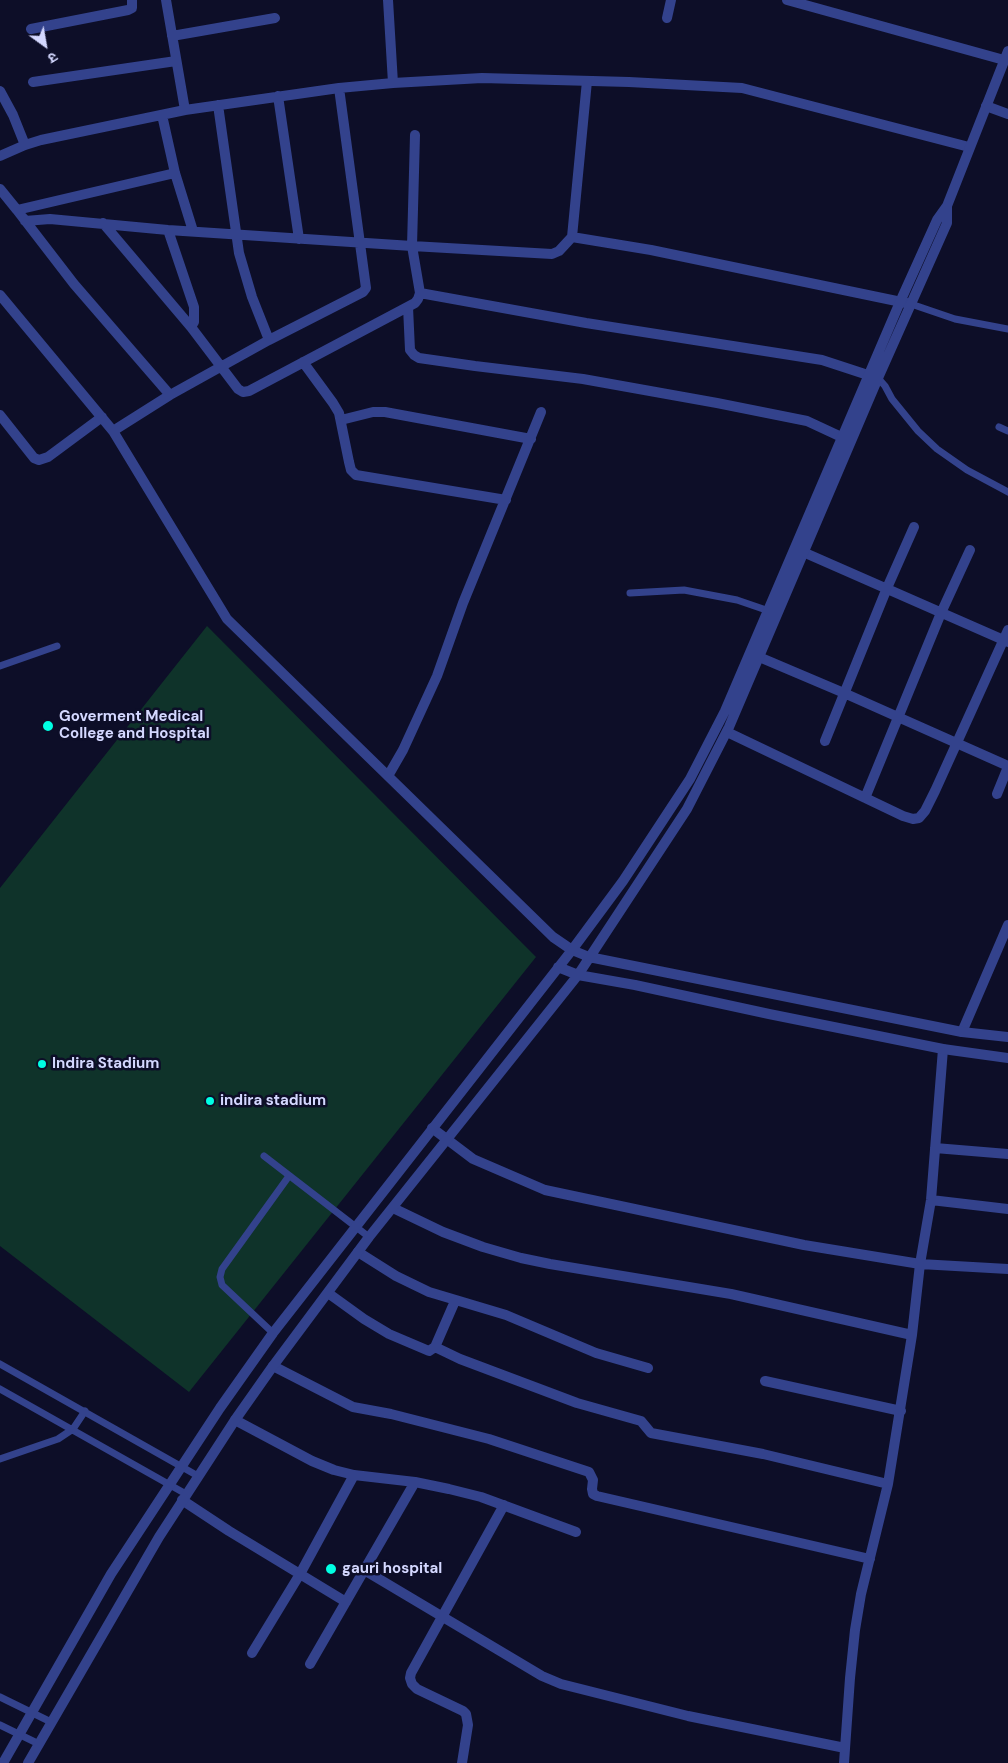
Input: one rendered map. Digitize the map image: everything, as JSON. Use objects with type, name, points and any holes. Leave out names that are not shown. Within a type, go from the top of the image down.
[{"type":"street","points":[[31,29],[128,10],[132,8],[132,0]]},
{"type":"street","points":[[166,0],[185,110]]},
{"type":"street","points":[[388,0],[393,83]]},
{"type":"street","points":[[667,18],[671,0]]},
{"type":"street","points":[[28,1763],[184,1497],[235,1420],[358,1252],[578,974],[687,809],[727,732],[755,655],[873,377],[900,302],[937,220],[947,206],[1006,55],[787,0]]},
{"type":"street","points":[[172,36],[275,18]]},
{"type":"street","points":[[33,82],[176,61]]},
{"type":"street","points":[[0,156],[25,145],[185,110],[339,88],[482,78],[742,88],[969,147]]},
{"type":"street","points":[[25,221],[50,219],[168,230],[545,254],[559,251],[572,237],[587,81]]},
{"type":"street","points":[[113,431],[170,395],[269,340],[363,292],[366,288],[339,88]]},
{"type":"street","points":[[0,91],[13,115],[25,145]]},
{"type":"street","points":[[278,96],[299,239]]},
{"type":"street","points":[[218,105],[236,234],[245,274],[269,340]]},
{"type":"street","points":[[986,106],[1008,114]]},
{"type":"street","points":[[162,115],[175,173],[193,231]]},
{"type":"street","points":[[104,223],[191,327],[238,389],[243,392],[249,391],[408,307],[418,299],[420,293],[412,246],[415,135]]},
{"type":"street","points":[[17,210],[175,173]]},
{"type":"street","points":[[0,189],[74,284],[170,395]]},
{"type":"street","points":[[873,377],[911,304],[947,223],[947,206]]},
{"type":"street","points":[[168,230],[194,307],[194,322],[191,327]]},
{"type":"street","points":[[572,237],[651,250],[911,304]]},
{"type":"street","points":[[420,293],[586,323],[822,360],[873,377]]},
{"type":"street","points":[[0,295],[113,431],[227,619],[553,937],[572,950],[589,957],[962,1032],[1008,1037]]},
{"type":"street","points":[[408,307],[410,350],[419,358],[583,379],[661,392],[807,421],[846,439]]},
{"type":"street","points":[[303,362],[333,403],[341,420],[351,470],[356,475],[506,500]]},
{"type":"street","points":[[341,420],[373,412],[385,412],[531,439]]},
{"type":"street","points":[[388,776],[437,676],[463,603],[541,412]]},
{"type":"street","points":[[0,415],[34,458],[39,460],[48,457],[102,417]]},
{"type":"street","points":[[773,612],[803,552],[846,439]]},
{"type":"street","points":[[824,741],[914,527]]},
{"type":"street","points":[[865,798],[941,612],[970,550]]},
{"type":"street","points":[[727,732],[903,816],[913,819],[919,818],[925,811],[935,791],[1007,638],[941,612],[803,552]]},
{"type":"street","points":[[755,655],[1008,767],[997,794]]},
{"type":"street","points":[[3,1763],[112,1574],[180,1466],[273,1333],[572,950],[623,881],[690,779],[755,655]]},
{"type":"street","points":[[962,1032],[1008,925]]},
{"type":"street","points":[[558,967],[578,974],[769,1014],[943,1049],[1008,1058]]},
{"type":"street","points":[[844,1763],[855,1630],[888,1484],[901,1411],[920,1264],[931,1200],[943,1049]]},
{"type":"street","points":[[432,1128],[473,1159],[545,1190],[804,1245],[920,1264],[1008,1269]]},
{"type":"street","points":[[935,1148],[1008,1154]]},
{"type":"street","points":[[931,1200],[1008,1210]]},
{"type":"street","points":[[393,1208],[482,1248],[521,1258],[731,1294],[912,1335]]},
{"type":"street","points":[[358,1252],[412,1285],[455,1301],[506,1315],[596,1353],[648,1368]]},
{"type":"street","points":[[328,1292],[364,1319],[389,1334],[429,1351],[435,1347],[455,1301]]},
{"type":"street","points":[[435,1347],[460,1359],[577,1403],[641,1421],[651,1432],[763,1454],[888,1484]]},
{"type":"street","points":[[273,1366],[353,1407],[391,1414],[489,1439],[589,1472],[593,1480],[592,1489],[597,1496],[870,1559]]},
{"type":"street","points":[[765,1382],[901,1411]]},
{"type":"street","points":[[235,1420],[312,1461],[354,1475],[415,1482],[449,1489],[504,1505],[576,1532]]},
{"type":"street","points":[[252,1653],[300,1574],[354,1475]]},
{"type":"street","points":[[310,1664],[415,1482]]},
{"type":"street","points":[[184,1497],[300,1574],[346,1602]]},
{"type":"street","points":[[462,1763],[468,1725],[466,1714],[417,1689],[412,1684],[410,1678],[504,1505]]},
{"type":"street","points":[[364,1570],[542,1676],[562,1684],[688,1716],[845,1748]]},
{"type":"lane","points":[[911,304],[955,319],[1008,329]]},
{"type":"lane","points":[[873,377],[885,386],[892,399],[918,431],[937,449],[967,470],[1008,492]]},
{"type":"lane","points":[[999,427],[1008,431]]},
{"type":"lane","points":[[630,593],[684,590],[737,600],[773,612]]},
{"type":"lane","points":[[0,666],[57,646]]},
{"type":"lane","points":[[264,1156],[370,1237]]},
{"type":"lane","points":[[273,1333],[222,1285],[220,1277],[222,1269],[289,1176]]},
{"type":"lane","points":[[0,1364],[198,1476]]},
{"type":"lane","points":[[0,1389],[169,1484],[184,1497]]},
{"type":"lane","points":[[0,1459],[58,1438],[73,1429],[85,1411]]},
{"type":"lane","points":[[0,1697],[51,1722]]},
{"type":"lane","points":[[0,1725],[39,1744]]},
{"type":"green space","name":"indira stadium","points":[[207,626],[536,957],[189,1392],[0,1246],[0,888]]},
{"type":"place","name":"Goverment Medical College and Hospital","points":[[48,726]]},
{"type":"place","name":"Indira Stadium","points":[[42,1064]]},
{"type":"place","name":"indira stadium","points":[[210,1101]]},
{"type":"place","name":"gauri hospital","points":[[331,1569]]}]
